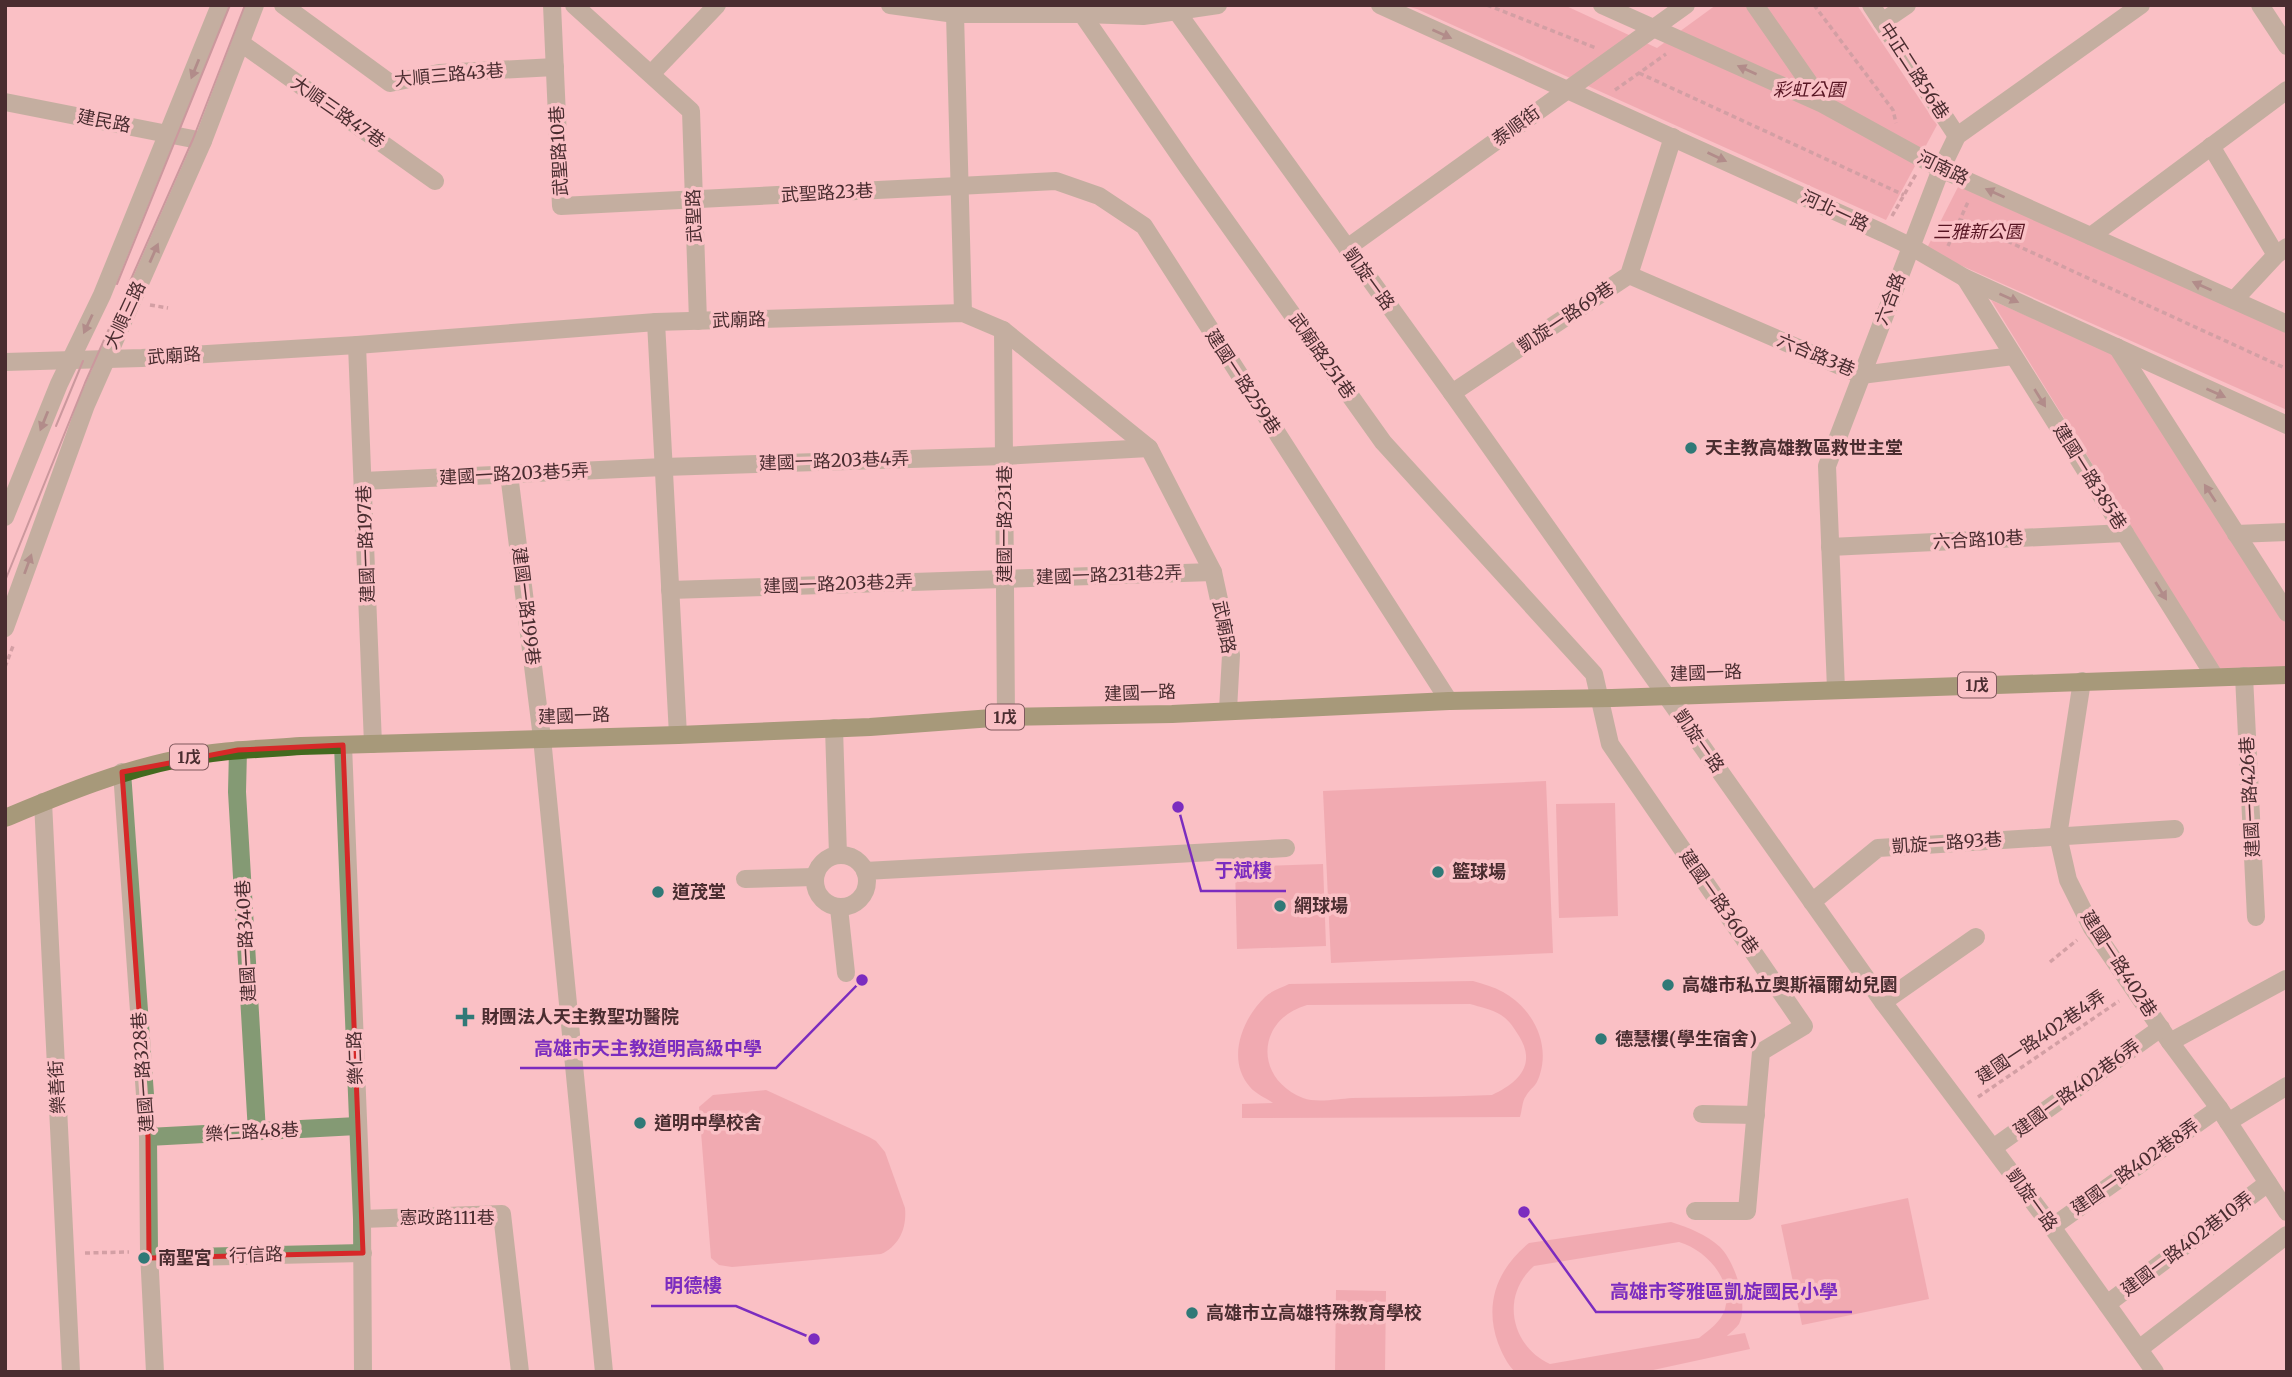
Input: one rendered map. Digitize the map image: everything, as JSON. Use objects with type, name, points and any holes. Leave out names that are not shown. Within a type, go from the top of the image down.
[{"type":"main road","name":"建國一路","points":[[5,818],[122,772],[179,758],[238,750],[678,735],[1006,717],[2287,675]]},
{"type":"street","name":"大順三路","points":[[5,517],[59,384],[102,295],[220,5]]},
{"type":"street","name":"大順三路","points":[[5,628],[104,359],[133,302],[203,141],[255,5]]},
{"type":"street","name":"大順三路43巷","points":[[284,5],[390,83],[439,73],[555,67]]},
{"type":"street","name":"武聖路10巷","points":[[552,5],[562,206],[694,200]]},
{"type":"street","points":[[574,5],[652,73],[717,5]]},
{"type":"street","points":[[890,5],[955,14],[1143,16],[1174,9],[1218,5]]},
{"type":"street","name":"河北一路","points":[[1380,5],[1883,233],[1965,278],[2287,425]]},
{"type":"street","name":"河南路","points":[[1602,5],[1823,104],[1941,169],[2287,324]]},
{"type":"street","name":"泰順街","points":[[1347,248],[1686,5]]},
{"type":"street","points":[[1755,5],[1823,104]]},
{"type":"street","name":"中正二路56巷","points":[[1871,5],[1957,136]]},
{"type":"street","points":[[1882,22],[1907,5]]},
{"type":"street","name":"六合路","points":[[1836,689],[1827,466],[1941,169],[1957,136],[2141,5]]},
{"type":"street","points":[[2260,5],[2287,46]]},
{"type":"street","name":"凱旋一路","points":[[1174,9],[1452,393],[1883,1002],[2052,1227],[2155,1372]]},
{"type":"street","points":[[955,14],[963,313]]},
{"type":"street","name":"武廟路251巷","points":[[1082,14],[1195,179],[1383,442],[1594,674]]},
{"type":"street","name":"大順三路47巷","points":[[240,43],[435,181]]},
{"type":"street","name":"武聖路","points":[[652,73],[691,111],[698,321]]},
{"type":"street","points":[[2091,236],[2287,90]]},
{"type":"street","name":"建民路","points":[[5,102],[203,141]]},
{"type":"street","name":"凱旋一路69巷","points":[[1452,393],[1629,275],[1673,137]]},
{"type":"street","points":[[2211,146],[2281,251],[2234,300]]},
{"type":"street","name":"建國一路259巷","points":[[960,187],[1056,181],[1099,196],[1144,226],[1449,701]]},
{"type":"street","name":"武聖路23巷","points":[[694,200],[960,187]]},
{"type":"street","name":"六合路3巷","points":[[1629,275],[1861,375],[2014,356]]},
{"type":"street","name":"建國一路385巷","points":[[1965,278],[2215,677]]},
{"type":"street","name":"武廟路","points":[[5,362],[357,345],[656,323],[963,313],[1003,330],[1149,448],[1213,572],[1231,655],[1228,710]]},
{"type":"street","points":[[656,323],[678,735]]},
{"type":"street","name":"建國一路231巷","points":[[1003,330],[1006,717]]},
{"type":"street","name":"建國一路197巷","points":[[357,345],[373,744]]},
{"type":"street","points":[[2116,347],[2287,612]]},
{"type":"street","name":"建國一路203巷4弄","points":[[664,467],[1004,456],[1149,448]]},
{"type":"street","name":"建國一路203巷5弄","points":[[363,481],[664,467]]},
{"type":"street","name":"建國一路199巷","points":[[509,474],[542,738],[604,1372]]},
{"type":"street","points":[[2236,534],[2287,531]]},
{"type":"street","name":"六合路10巷","points":[[1830,547],[2125,533]]},
{"type":"street","name":"建國一路231巷2弄","points":[[1005,578],[1213,572]]},
{"type":"street","name":"建國一路203巷2弄","points":[[670,590],[1005,578]]},
{"type":"street","name":"建國一路360巷","points":[[1594,674],[1610,744],[1804,1026],[1761,1052],[1747,1211],[1695,1211]]},
{"type":"street","name":"建國一路426巷","points":[[2244,676],[2256,917]]},
{"type":"street","name":"建國一路402巷","points":[[2082,681],[2058,836],[2068,880],[2092,928],[2224,1115],[2268,1183],[2284,1202]]},
{"type":"street","points":[[834,728],[838,855]]},
{"type":"street","name":"樂仁路","points":[[343,745],[362,1219],[363,1372]]},
{"type":"street","name":"建國一路340巷","points":[[238,750],[237,792],[257,1132]]},
{"type":"street","name":"建國一路328巷","points":[[122,772],[148,1137],[149,1255],[155,1372]]},
{"type":"street","name":"樂善街","points":[[43,802],[71,1372]]},
{"type":"street","name":"凱旋一路93巷","points":[[1812,902],[1878,848],[2175,829]]},
{"type":"street","points":[[865,871],[1286,848]]},
{"type":"street","points":[[838,855],[854,858],[865,871],[867,887],[863,895],[849,907],[839,908],[823,901],[817,894],[814,877],[822,862],[838,855]]},
{"type":"street","points":[[746,879],[814,877]]},
{"type":"street","points":[[839,908],[846,973]]},
{"type":"street","points":[[1883,1002],[1976,937]]},
{"type":"street","name":"建國一路402巷6弄","points":[[1993,1148],[2165,1035],[2286,979]]},
{"type":"street","name":"建國一路402巷8弄","points":[[2052,1227],[2224,1115],[2287,1086]]},
{"type":"street","points":[[1702,1114],[1756,1115]]},
{"type":"street","name":"樂仁路48巷","points":[[148,1137],[357,1126]]},
{"type":"street","name":"建國一路402巷10弄","points":[[2107,1304],[2268,1183]]},
{"type":"street","name":"憲政路111巷","points":[[362,1219],[502,1214],[520,1372]]},
{"type":"street","points":[[2139,1349],[2287,1235]]},
{"type":"street","name":"行信路","points":[[149,1255],[363,1253]]},
{"type":"path","points":[[1487,5],[1598,49]]},
{"type":"path","points":[[1814,5],[1894,110],[1896,124],[1891,141]]},
{"type":"path","points":[[1597,103],[1684,41]]},
{"type":"path","points":[[1639,73],[1904,195]]},
{"type":"path","points":[[1883,233],[1924,159]]},
{"type":"path","points":[[1939,264],[1976,184]]},
{"type":"path","points":[[1961,220],[2287,369]]},
{"type":"path","points":[[150,305],[168,308]]},
{"type":"path","points":[[2050,962],[2092,928]]},
{"type":"path","name":"建國一路402巷4弄","points":[[1963,1107],[2136,990]]},
{"type":"path","points":[[65,1254],[149,1255]]},
{"type":"highlighted area","points":[[343,745],[363,1253],[149,1258],[148,1137],[122,772],[238,750]]},
{"type":"green space","name":"彩虹公園","points":[[1403,5],[1564,5],[1657,48],[1716,5],[1857,5],[1937,125],[1886,220]]},
{"type":"green space","name":"三雅新公園","points":[[1960,183],[2287,332],[2287,410],[1926,250]]},
{"type":"green space","points":[[1991,300],[2111,353],[2287,625],[2287,668],[2219,669]]},
{"type":"green space","name":"籃球場","points":[[1546,781],[1553,953],[1331,963],[1323,791]]},
{"type":"green space","points":[[1615,803],[1618,916],[1559,918],[1556,804]]},
{"type":"green space","name":"網球場","points":[[1323,864],[1326,946],[1237,949],[1235,867]]},
{"type":"green space","points":[[1473,981],[1503,992],[1530,1017],[1543,1050],[1538,1079],[1525,1098],[1520,1117],[1242,1118],[1242,1104],[1273,1103],[1252,1089],[1243,1076],[1238,1052],[1244,1028],[1265,997],[1289,984]],"holes":[[[1470,1004],[1501,1015],[1513,1027],[1524,1046],[1526,1056],[1522,1072],[1510,1085],[1492,1095],[1308,1099],[1287,1089],[1276,1077],[1269,1063],[1271,1035],[1278,1023],[1290,1012],[1307,1005]]]},
{"type":"green space","points":[[766,1090],[869,1137],[885,1152],[905,1208],[903,1229],[897,1241],[887,1251],[881,1254],[732,1267],[719,1265],[711,1258],[699,1107],[713,1095]]},
{"type":"green space","points":[[1908,1198],[1929,1299],[1802,1325],[1781,1225]]},
{"type":"green space","points":[[1671,1222],[1697,1232],[1720,1247],[1731,1263],[1739,1284],[1742,1316],[1739,1324],[1727,1336],[1745,1333],[1750,1349],[1644,1372],[1515,1372],[1498,1343],[1492,1315],[1493,1301],[1501,1276],[1529,1243]],"holes":[[[1679,1242],[1708,1259],[1725,1287],[1725,1309],[1721,1318],[1699,1338],[1550,1364],[1537,1356],[1519,1333],[1514,1305],[1517,1291],[1523,1278],[1534,1266]]]},
{"type":"green space","points":[[1336,1290],[1386,1291],[1385,1372],[1335,1372]]},
{"type":"tram line","points":[[117,284],[230,5]]},
{"type":"tram line","points":[[5,581],[85,383],[193,139],[245,5]]},
{"type":"tram line","points":[[56,426],[83,361]]},
{"type":"place","name":"天主教高雄教區救世主堂","points":[[1691,448]]},
{"type":"place","name":"于斌樓","points":[[1178,807]]},
{"type":"place","name":"籃球場","points":[[1438,872]]},
{"type":"place","name":"道茂堂","points":[[658,892]]},
{"type":"place","name":"網球場","points":[[1280,906]]},
{"type":"place","name":"高雄市天主教道明高級中學","points":[[862,980]]},
{"type":"place","name":"高雄市私立奧斯福爾幼兒園","points":[[1668,985]]},
{"type":"place","name":"財團法人天主教聖功醫院","points":[[465,1017]]},
{"type":"place","name":"德慧樓(學生宿舍)","points":[[1601,1039]]},
{"type":"place","name":"道明中學校舍","points":[[640,1123]]},
{"type":"place","name":"高雄市苓雅區凱旋國民小學","points":[[1524,1212]]},
{"type":"place","name":"南聖宮","points":[[144,1258]]},
{"type":"place","name":"高雄市立高雄特殊教育學校","points":[[1192,1313]]},
{"type":"place","name":"明德樓","points":[[814,1339]]}]
